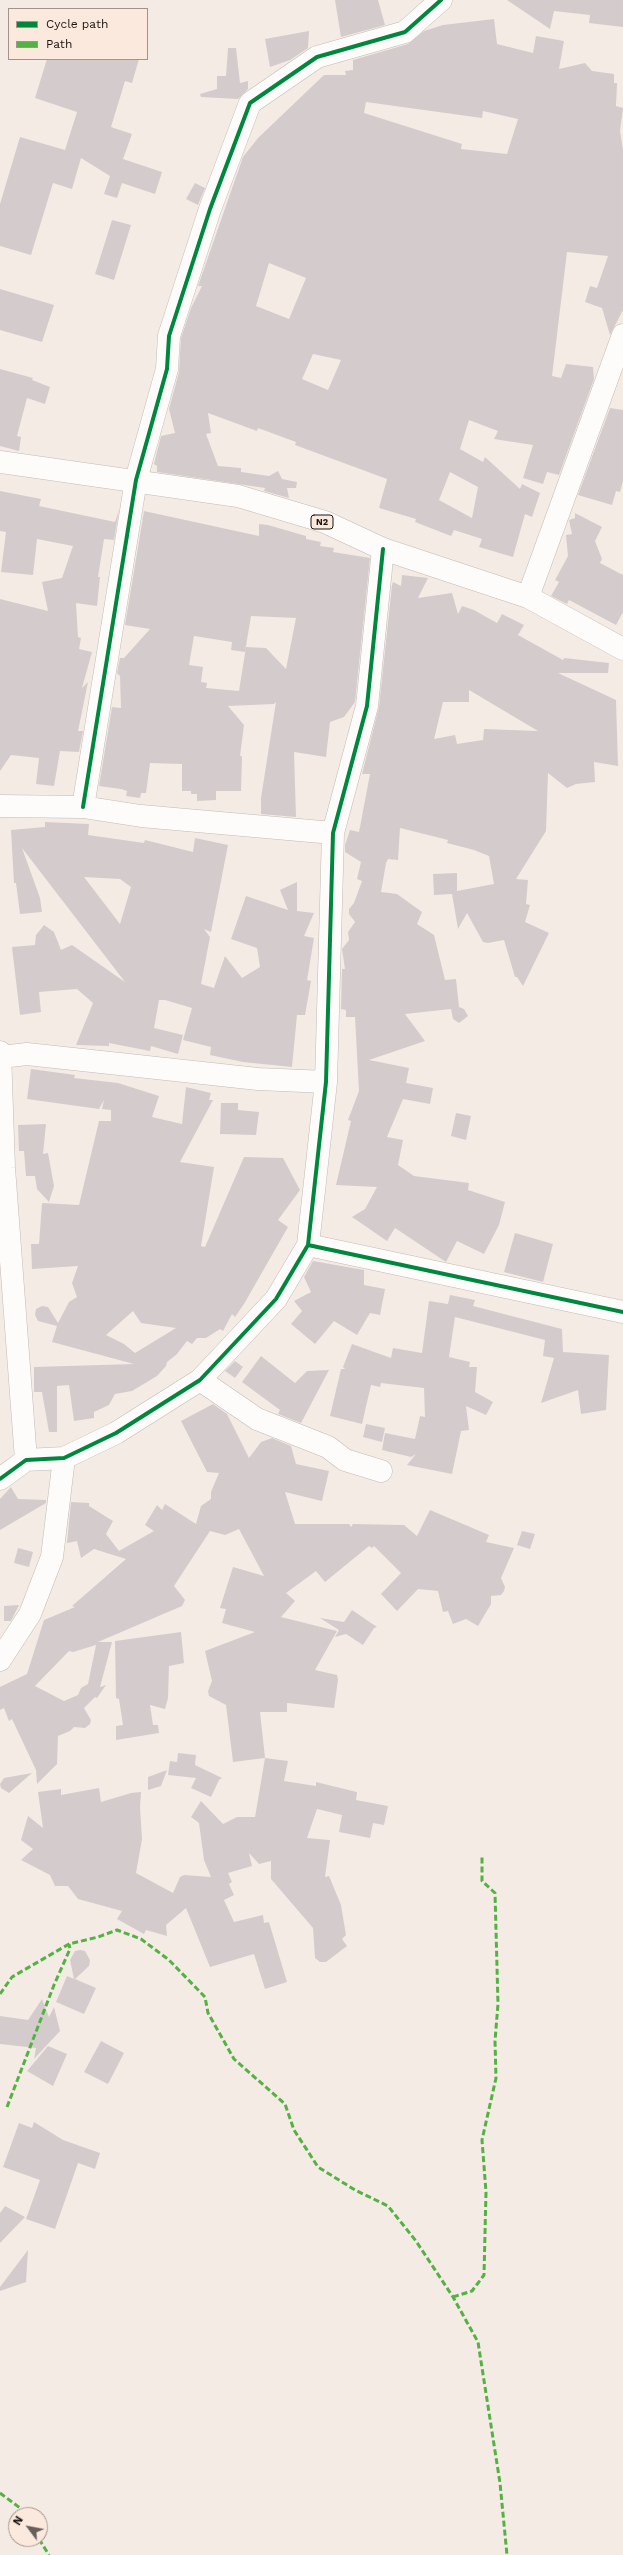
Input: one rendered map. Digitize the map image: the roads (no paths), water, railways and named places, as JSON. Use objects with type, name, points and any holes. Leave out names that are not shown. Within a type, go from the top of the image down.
[{"type":"main road","points":[[83,807],[136,480],[167,369],[169,336],[210,209],[250,103],[317,57],[406,32],[442,0]]},
{"type":"main road","points":[[528,596],[623,336]]},
{"type":"main road","name":"N2","points":[[0,462],[136,480],[238,496],[325,522],[383,549],[528,596],[623,649]]},
{"type":"main road","points":[[0,1479],[26,1460],[64,1458],[116,1433],[200,1380],[276,1299],[308,1246],[326,1082],[333,833],[367,706],[383,549]]},
{"type":"main road","points":[[0,806],[83,807],[141,816],[333,833]]},
{"type":"main road","points":[[26,1460],[2,1168],[0,1055],[27,1054],[258,1079],[326,1082]]},
{"type":"main road","points":[[308,1246],[623,1312]]},
{"type":"main road","points":[[200,1380],[257,1419],[328,1447],[345,1460],[381,1471]]},
{"type":"main road","points":[[0,1660],[30,1614],[52,1557],[64,1458]]}]
